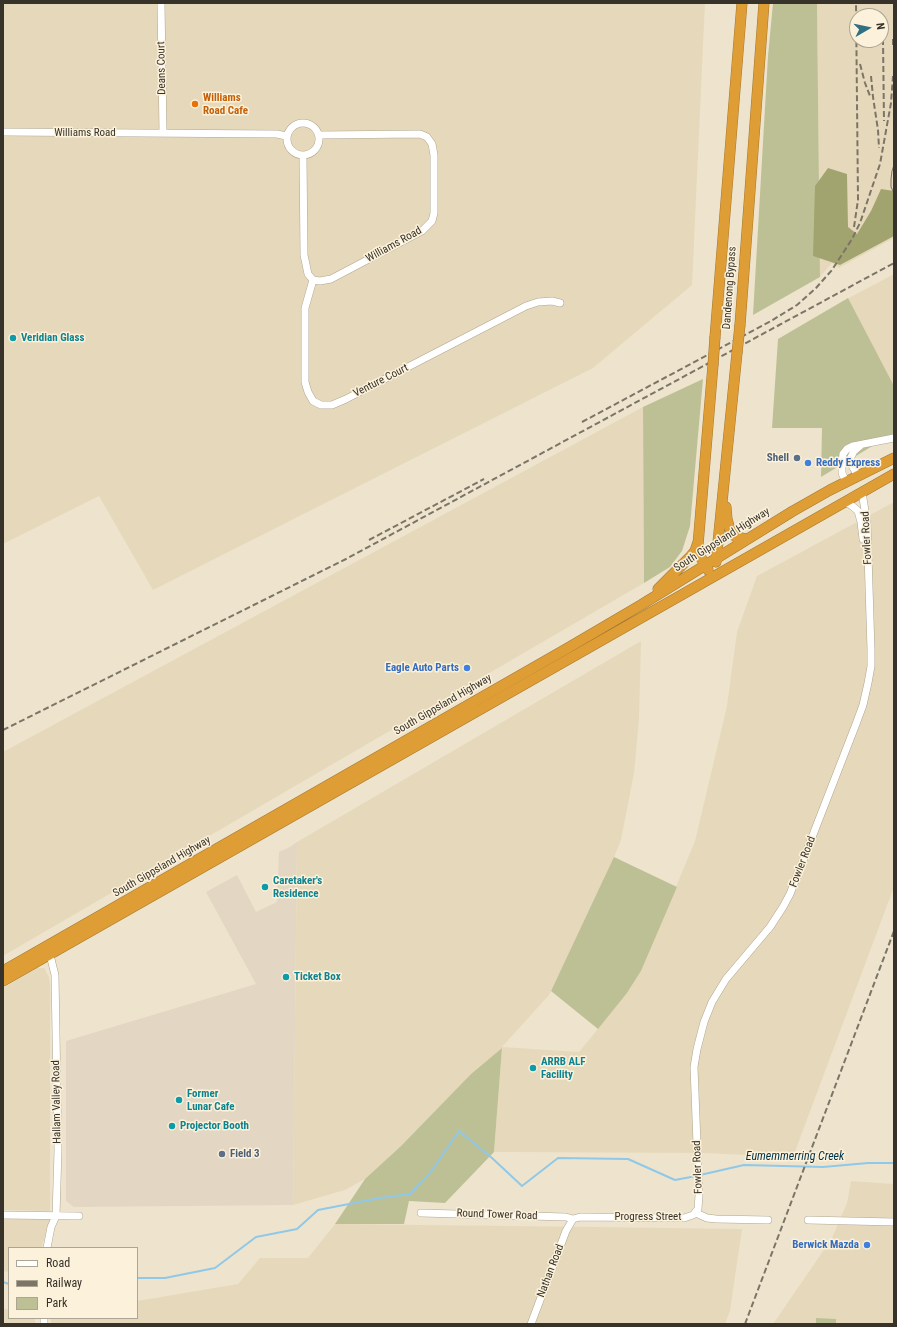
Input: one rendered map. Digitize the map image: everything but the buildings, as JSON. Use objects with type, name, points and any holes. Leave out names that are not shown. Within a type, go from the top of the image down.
[{"type":"highway","name":"Dandenong Bypass","points":[[713,576],[704,565],[699,552],[698,539],[742,3]]},
{"type":"highway","name":"Dandenong Bypass","points":[[713,576],[717,558],[740,325],[764,3]]},
{"type":"highway","name":"South Gippsland Highway","points":[[568,653],[750,536],[821,494],[894,458]]},
{"type":"highway","name":"South Gippsland Highway","points":[[3,971],[44,951],[145,896],[568,653],[713,576],[894,474]]},
{"type":"highway","points":[[858,476],[862,492]]},
{"type":"highway","points":[[724,479],[727,519],[730,531],[736,538],[750,536]]},
{"type":"highway","points":[[846,482],[862,492]]},
{"type":"highway","points":[[641,605],[688,560],[695,551],[698,539]]},
{"type":"highway","name":"South Gippsland Highway","points":[[3,981],[44,951]]},
{"type":"street","name":"Deans Court","points":[[161,3],[163,133]]},
{"type":"street","points":[[303,122],[313,126],[319,135],[319,140],[314,151],[309,154],[302,155],[297,154],[288,147],[286,136],[288,130],[292,126],[303,122]]},
{"type":"street","name":"Williams Road","points":[[3,132],[277,134],[286,136]]},
{"type":"street","name":"Williams Road","points":[[313,280],[320,281],[331,278],[422,231],[432,222],[434,213],[434,155],[432,144],[427,137],[420,134],[319,135]]},
{"type":"street","points":[[302,155],[304,255],[308,274],[313,280]]},
{"type":"street","name":"Venture Court","points":[[313,280],[305,308],[305,382],[313,401],[321,405],[332,405],[346,399],[526,306],[538,302],[552,301],[560,303]]},
{"type":"street","points":[[846,482],[842,470],[844,452],[851,446],[894,438]]},
{"type":"street","points":[[858,476],[850,459],[856,450],[863,444]]},
{"type":"street","name":"Fowler Road","points":[[696,1213],[699,1205],[699,1185],[694,1067],[704,1022],[712,1002],[726,979],[770,927],[790,894],[863,705],[870,675],[871,658],[866,514],[862,492]]},
{"type":"street","points":[[843,502],[853,506],[860,515],[864,546],[868,560]]},
{"type":"street","name":"Hallam Valley Road","points":[[44,951],[55,976],[58,1150],[56,1216],[51,1227],[47,1247]]},
{"type":"street","name":"Round Tower Road","points":[[421,1213],[559,1216],[570,1217],[573,1219]]},
{"type":"street","name":"Progress Street","points":[[573,1219],[580,1217],[682,1218],[696,1213],[708,1218],[716,1219],[768,1220]]},
{"type":"street","points":[[3,1216],[79,1216]]},
{"type":"street","name":"Nathan Road","points":[[531,1324],[566,1231],[573,1219]]},
{"type":"street","points":[[808,1220],[894,1222]]},
{"type":"shaded area","points":[[3,3],[705,3],[692,285],[593,368],[153,590],[99,496],[3,544]]},
{"type":"shaded area","points":[[817,3],[894,3],[894,238],[839,268],[832,263],[820,277]]},
{"type":"shaded area","points":[[894,274],[894,388],[847,299]]},
{"type":"shaded area","points":[[643,407],[644,583],[3,956],[3,752]]},
{"type":"shaded area","points":[[894,502],[894,887],[793,1157],[704,1153],[494,1152],[502,1048],[471,1074],[401,1146],[365,1179],[345,1190],[293,1205],[297,842],[641,641],[639,719],[634,773],[621,840],[606,877],[549,995],[502,1047],[579,1052],[627,993],[641,971],[695,841],[727,706],[737,632],[757,576]]},
{"type":"shaded area","points":[[297,842],[293,1205],[74,1207],[66,1201],[66,1041],[256,984],[206,892],[237,875],[256,912],[277,902],[279,852]]},
{"type":"shaded area","points":[[37,968],[44,968],[49,977],[50,985],[50,1211],[3,1210],[3,988]]},
{"type":"shaded area","points":[[851,1181],[894,1184],[894,1324],[773,1324],[832,1238],[847,1203]]},
{"type":"shaded area","points":[[3,1219],[51,1219],[41,1247],[8,1247],[8,1272],[3,1271]]},
{"type":"shaded area","points":[[335,1224],[742,1229],[730,1311],[725,1324],[51,1324],[51,1319],[138,1319],[138,1301],[238,1284],[260,1258],[308,1258]]},
{"type":"shaded area","points":[[3,1308],[8,1310],[8,1319],[35,1319],[35,1324],[3,1324]]},
{"type":"green space","points":[[773,3],[817,3],[820,277],[753,315],[768,56]]},
{"type":"green space","points":[[828,168],[847,174],[848,227],[857,234],[871,211],[881,189],[894,191],[894,236],[840,265],[813,256],[815,186]]},
{"type":"green space","points":[[848,298],[894,386],[894,433],[821,477],[822,428],[772,428],[778,339]]},
{"type":"green space","points":[[703,379],[690,526],[682,551],[670,567],[644,583],[643,407]]},
{"type":"green space","points":[[614,857],[677,887],[641,971],[627,993],[598,1029],[551,991]]},
{"type":"green space","points":[[502,1048],[494,1152],[445,1203],[409,1201],[404,1224],[335,1224],[365,1179],[401,1146],[471,1074]]},
{"type":"green space","points":[[816,1318],[836,1319],[836,1324],[816,1324]]},
{"type":"waterway","name":"Eumemmerring Creek","points":[[138,1278],[165,1278],[215,1268],[256,1237],[297,1229],[318,1210],[410,1194],[430,1173],[459,1131],[492,1158],[522,1186],[558,1158],[628,1159],[675,1180],[696,1176]]},
{"type":"waterway","name":"Eumemmerring Creek","points":[[700,1175],[744,1165],[823,1167],[868,1163],[894,1163]]},
{"type":"waterway","name":"Eumemmerring Creek","points":[[3,1282],[8,1284]]},
{"type":"tram line","points":[[894,165],[891,179],[891,187],[894,193]]},
{"type":"railway","points":[[854,227],[858,200],[856,3]]},
{"type":"railway","points":[[893,39],[893,48]]},
{"type":"railway","points":[[883,48],[884,121]]},
{"type":"railway","points":[[860,64],[870,96]]},
{"type":"railway","points":[[871,76],[879,148]]},
{"type":"railway","points":[[582,422],[771,321],[797,305],[816,288],[832,270],[852,239],[860,223],[880,164],[891,103],[893,76]]},
{"type":"railway","points":[[3,730],[346,559],[894,263]]},
{"type":"railway","points":[[369,540],[484,479]]},
{"type":"railway","points":[[745,1324],[894,931]]},
{"type":"place","name":"Williams Road Cafe","points":[[195,104]]},
{"type":"place","name":"Veridian Glass","points":[[13,338]]},
{"type":"place","name":"Shell","points":[[797,458]]},
{"type":"place","name":"Reddy Express","points":[[808,463]]},
{"type":"place","name":"Eagle Auto Parts","points":[[467,668]]},
{"type":"place","name":"Caretaker's Residence","points":[[265,887]]},
{"type":"place","name":"Ticket Box","points":[[286,977]]},
{"type":"place","name":"ARRB ALF Facility","points":[[533,1068]]},
{"type":"place","name":"Former Lunar Cafe","points":[[179,1100]]},
{"type":"place","name":"Projector Booth","points":[[172,1126]]},
{"type":"place","name":"Field 3","points":[[222,1154]]},
{"type":"place","name":"Berwick Mazda","points":[[867,1245]]}]
